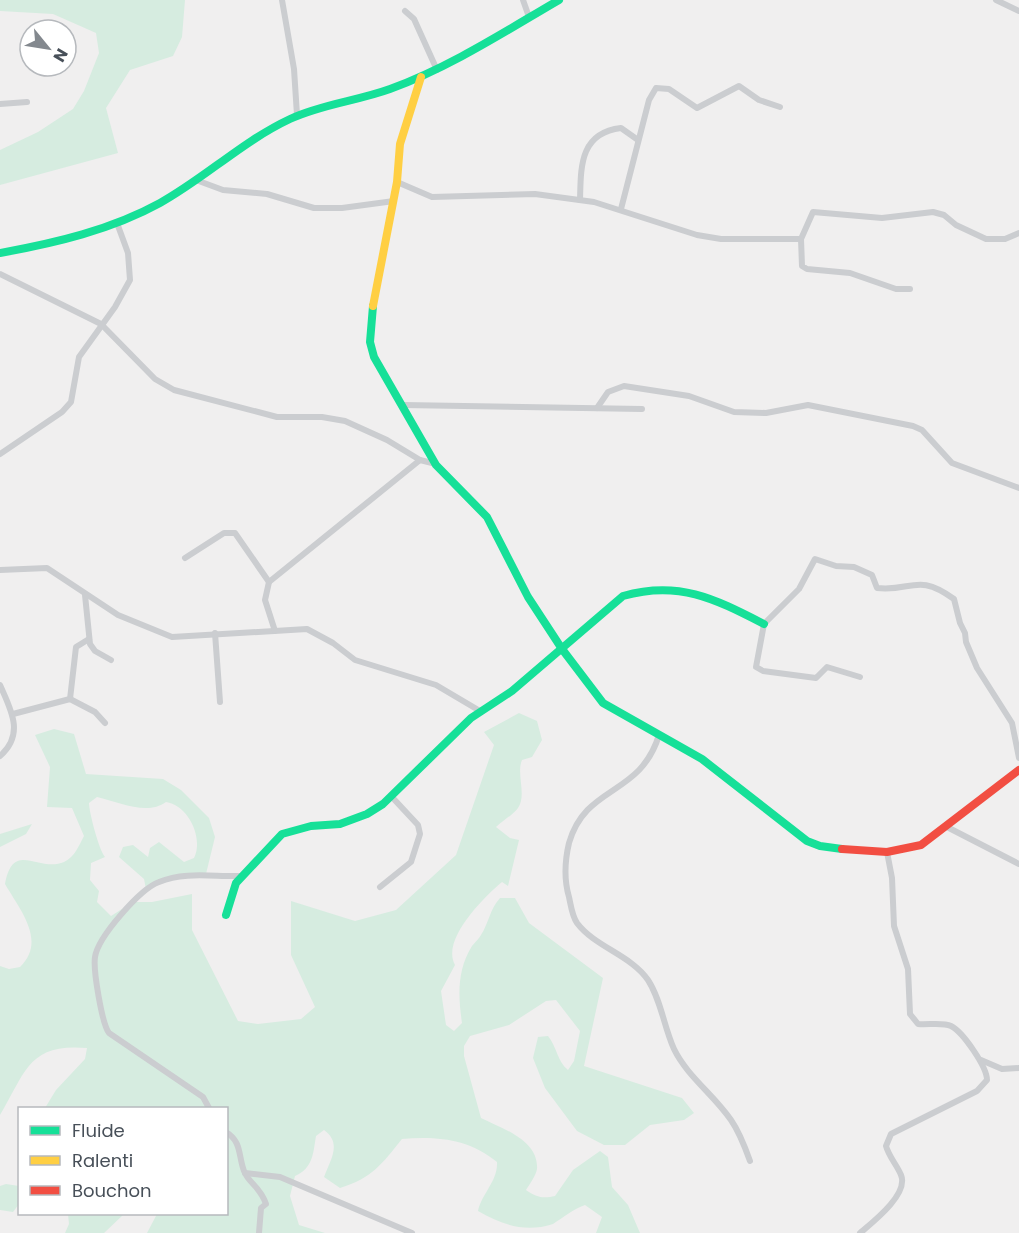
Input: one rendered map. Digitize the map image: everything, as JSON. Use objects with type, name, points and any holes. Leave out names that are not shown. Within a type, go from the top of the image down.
[{"type":"street","points":[[282,0],[294,69],[297,115]]},
{"type":"street","points":[[523,0],[529,16]]},
{"type":"street","points":[[0,253],[83,234],[117,223],[158,204],[243,146],[297,115],[388,90],[421,77],[559,0]]},
{"type":"street","points":[[996,0],[1019,11]]},
{"type":"street","points":[[405,11],[414,19],[436,70]]},
{"type":"street","points":[[421,77],[402,133],[394,201],[373,308],[370,342],[378,370],[403,405],[436,465],[471,498],[487,517],[528,597],[562,649],[603,703],[702,759],[807,841],[829,848],[887,852],[921,845],[1019,770]]},
{"type":"street","points":[[621,209],[649,100],[656,88],[669,89],[697,108],[739,86],[759,100],[780,107]]},
{"type":"street","points":[[0,104],[27,102]]},
{"type":"street","points":[[580,200],[581,164],[587,148],[599,136],[621,128],[638,140]]},
{"type":"street","points":[[196,180],[223,190],[267,194],[314,208],[342,208],[394,201]]},
{"type":"street","points":[[397,182],[432,197],[535,194],[580,200],[621,209],[697,236],[722,239],[801,239]]},
{"type":"street","points":[[910,289],[896,289],[850,273],[807,269],[801,263],[801,239],[811,215],[817,210],[882,218],[933,212],[944,214],[956,225],[986,239],[1005,238],[1019,233]]},
{"type":"street","points":[[0,454],[62,412],[71,402],[79,357],[100,324],[116,307],[130,280],[128,253],[117,223]]},
{"type":"street","points":[[0,274],[100,324],[155,379],[174,390],[277,417],[322,417],[345,421],[387,440],[420,460],[436,465]]},
{"type":"street","points":[[597,408],[608,392],[624,386],[689,396],[735,412],[766,413],[814,406],[913,426],[922,430],[952,463],[1019,488]]},
{"type":"street","points":[[403,405],[642,409]]},
{"type":"street","points":[[275,631],[265,600],[269,582],[420,460]]},
{"type":"street","points":[[185,558],[224,533],[235,533],[269,582]]},
{"type":"street","points":[[860,677],[827,667],[816,678],[759,670],[756,656],[764,624],[799,589],[815,558],[836,566],[854,567],[873,575],[877,588],[890,589],[907,583],[921,584],[943,591],[954,599],[966,642],[977,668],[1012,723],[1019,758]]},
{"type":"street","points":[[0,570],[47,568],[118,615],[172,637],[215,633],[312,631],[355,660],[436,685],[480,711]]},
{"type":"street","points":[[226,915],[232,890],[241,876],[263,857],[282,834],[311,826],[340,825],[367,814],[391,796],[480,711],[512,691],[617,599],[646,590],[688,591],[711,596],[764,624]]},
{"type":"street","points":[[85,595],[89,639],[93,649],[111,660]]},
{"type":"street","points":[[215,633],[220,702]]},
{"type":"street","points":[[70,699],[76,647],[89,639]]},
{"type":"street","points":[[0,686],[13,714],[13,739],[0,756]]},
{"type":"street","points":[[13,714],[70,699],[91,709],[105,723]]},
{"type":"street","points":[[659,735],[653,753],[642,770],[595,802],[577,821],[569,844],[565,870],[566,890],[578,924],[638,969],[650,982],[674,1048],[700,1084],[730,1118],[740,1133],[750,1161]]},
{"type":"street","points":[[380,887],[408,867],[420,834],[418,825],[391,796]]},
{"type":"street","points":[[947,826],[1019,864]]},
{"type":"street","points":[[860,1233],[892,1203],[902,1185],[902,1177],[886,1146],[891,1134],[977,1091],[987,1080],[987,1073],[980,1060],[954,1027],[945,1024],[918,1024],[913,1019],[909,1008],[908,969],[894,926],[892,878],[887,852]]},
{"type":"street","points":[[208,1107],[196,1092],[109,1034],[102,1019],[95,955],[118,918],[146,888],[186,875],[205,878],[241,876]]},
{"type":"street","points":[[980,1060],[1002,1069],[1019,1068]]},
{"type":"street","points":[[228,1133],[237,1140],[245,1173],[261,1190],[266,1204],[261,1208],[259,1233]]},
{"type":"street","points":[[245,1173],[280,1177],[412,1233]]},
{"type":"green space","points":[[0,0],[185,0],[182,37],[173,56],[130,70],[106,108],[118,153],[0,185],[0,150],[38,132],[73,109],[84,91],[99,53],[96,33],[78,25],[78,18],[0,11]]},
{"type":"green space","points":[[519,713],[537,721],[542,740],[532,757],[522,760],[520,766],[521,803],[496,827],[510,838],[519,840],[508,886],[502,882],[485,898],[466,920],[454,944],[452,955],[455,965],[441,991],[446,1025],[454,1031],[462,1023],[459,993],[464,964],[500,898],[515,898],[529,923],[603,978],[584,1066],[682,1098],[694,1113],[684,1120],[650,1125],[625,1145],[604,1145],[577,1131],[545,1088],[533,1058],[538,1037],[548,1036],[568,1070],[574,1061],[580,1031],[556,1000],[546,1001],[509,1025],[470,1036],[464,1046],[464,1056],[481,1118],[517,1136],[532,1150],[537,1169],[526,1190],[540,1197],[555,1196],[573,1170],[600,1151],[608,1157],[612,1187],[628,1205],[640,1233],[596,1233],[602,1217],[585,1205],[553,1224],[543,1227],[524,1228],[505,1224],[487,1216],[478,1211],[495,1175],[497,1162],[475,1148],[440,1139],[402,1139],[376,1169],[360,1180],[340,1188],[324,1177],[334,1146],[333,1140],[324,1130],[316,1136],[309,1165],[295,1176],[290,1196],[299,1225],[325,1233],[147,1233],[156,1215],[228,1215],[228,1107],[46,1107],[56,1090],[85,1059],[87,1048],[68,1048],[53,1050],[41,1055],[32,1063],[0,1115],[0,966],[9,969],[20,967],[28,957],[31,947],[28,925],[5,884],[14,863],[21,860],[45,864],[64,862],[74,854],[84,836],[72,808],[47,807],[50,767],[35,735],[54,729],[74,734],[86,774],[163,779],[181,790],[209,818],[215,837],[205,878],[186,875],[146,889],[144,879],[119,857],[123,847],[133,845],[148,857],[150,848],[159,842],[184,862],[194,858],[197,850],[192,824],[181,809],[174,804],[166,802],[150,808],[142,808],[97,797],[89,803],[89,808],[97,839],[105,857],[91,863],[90,880],[99,891],[97,902],[111,916],[133,902],[152,902],[192,894],[192,930],[238,1021],[258,1024],[301,1019],[315,1007],[291,955],[291,901],[355,921],[396,910],[456,855],[494,745],[484,732]]},
{"type":"green space","points":[[32,824],[26,834],[0,847],[0,834]]},
{"type":"green space","points":[[6,1184],[18,1186],[18,1205],[13,1212],[0,1210],[0,1186]]},
{"type":"green space","points":[[68,1215],[123,1215],[104,1233],[65,1233],[69,1224]]},
{"type":"traffic: fast","points":[[0,253],[41,245],[122,221],[177,193],[256,138],[290,119],[314,110],[378,93],[412,80],[476,48],[559,0]]},
{"type":"traffic: fast","points":[[373,306],[370,342],[374,357],[436,465],[487,517],[528,597],[562,649],[603,703],[702,759],[807,841],[820,846],[842,849]]},
{"type":"traffic: fast","points":[[226,915],[236,883],[282,834],[311,826],[340,824],[367,814],[383,804],[471,718],[512,691],[623,596],[662,590],[679,591],[713,600],[764,624]]},
{"type":"traffic: slow","points":[[373,306],[397,182],[400,144],[421,77]]},
{"type":"traffic: jam","points":[[842,849],[887,852],[921,845],[1019,770]]}]
